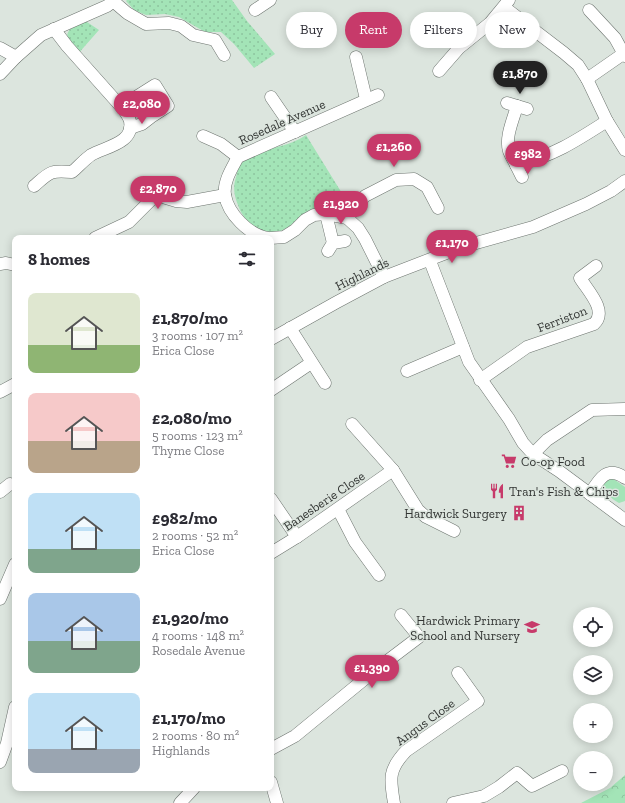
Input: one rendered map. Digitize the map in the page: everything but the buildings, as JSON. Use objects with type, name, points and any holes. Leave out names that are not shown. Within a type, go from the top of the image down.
[{"type":"street","points":[[255,10],[270,0]]},
{"type":"street","points":[[0,74],[41,34],[54,29],[98,5],[114,1],[127,12],[146,24],[169,23],[181,26],[193,35],[215,40],[224,55]]},
{"type":"street","points":[[439,71],[467,40],[490,24],[506,4],[578,65],[625,150]]},
{"type":"street","points":[[587,79],[624,55],[615,38],[589,10]]},
{"type":"street","points":[[34,186],[51,172],[58,170],[72,172],[91,156],[119,143],[126,136],[130,128],[130,120],[124,110],[67,46],[54,29]]},
{"type":"street","points":[[0,48],[16,57]]},
{"type":"street","name":"Rosedale Avenue","points":[[225,195],[227,179],[238,156],[372,97],[354,54]]},
{"type":"street","points":[[271,97],[295,132]]},
{"type":"street","points":[[517,106],[509,132],[508,142],[509,150],[522,177]]},
{"type":"street","points":[[130,128],[142,124],[151,117]]},
{"type":"street","points":[[516,166],[538,160],[566,147],[608,121]]},
{"type":"street","points":[[203,136],[221,144],[238,156]]},
{"type":"street","points":[[347,218],[365,196],[396,180],[414,179],[427,188],[438,208]]},
{"type":"street","name":"Highlands","points":[[274,337],[384,277],[462,247],[533,227],[586,204],[611,191],[625,181]]},
{"type":"street","points":[[149,184],[156,195],[176,201],[187,202],[225,195],[232,211],[249,235]]},
{"type":"street","points":[[101,235],[129,222],[156,195]]},
{"type":"street","points":[[326,214],[335,245]]},
{"type":"street","points":[[274,238],[284,237],[295,230],[304,220],[314,215],[326,214],[347,218],[358,228],[365,239],[384,277]]},
{"type":"street","points":[[430,260],[469,362],[480,380],[509,419],[523,443],[533,454],[590,494],[624,515]]},
{"type":"street","points":[[0,264],[12,264]]},
{"type":"street","name":"Ferriston","points":[[480,380],[527,347],[594,324],[599,314],[597,305],[580,278],[596,266]]},
{"type":"street","points":[[290,328],[325,383]]},
{"type":"street","points":[[407,371],[463,347]]},
{"type":"street","points":[[274,388],[311,363]]},
{"type":"street","points":[[0,392],[12,386]]},
{"type":"street","points":[[533,454],[547,440],[592,410],[624,409]]},
{"type":"street","points":[[352,424],[392,470],[418,510],[426,517],[454,531]]},
{"type":"street","name":"Banesberie Close","points":[[274,551],[338,509],[392,470]]},
{"type":"street","points":[[590,494],[596,484],[609,472],[616,472],[625,478]]},
{"type":"street","points":[[274,496],[297,537]]},
{"type":"street","points":[[338,509],[355,542],[378,575]]},
{"type":"street","points":[[0,599],[12,571]]},
{"type":"street","points":[[274,747],[295,736],[378,668],[419,637],[401,615]]},
{"type":"street","name":"Angus Close","points":[[394,803],[390,779],[398,760],[406,751],[478,701],[458,673]]},
{"type":"street","points":[[0,762],[7,743],[12,720]]},
{"type":"street","points":[[453,803],[484,796],[517,773],[532,786],[562,771]]},
{"type":"street","points":[[180,803],[191,791]]},
{"type":"street","points":[[274,791],[277,803]]},
{"type":"green space","points":[[232,0],[247,21],[275,54],[254,68],[234,44],[221,32],[205,32],[179,17],[165,14],[146,15],[134,10],[126,1]]},
{"type":"green space","points":[[87,22],[99,30],[77,55],[67,35],[72,28]]},
{"type":"green space","points":[[306,135],[348,203],[344,206],[312,209],[288,227],[278,232],[262,231],[250,224],[241,212],[236,199],[234,186],[239,166],[251,156],[265,150],[293,142]]},
{"type":"green space","points":[[610,478],[625,487],[625,501],[619,503],[600,488],[602,483]]},
{"type":"green space","points":[[625,775],[625,803],[581,803],[604,791],[613,791],[613,785]]},
{"type":"place","name":"Co-op Food","points":[[509,461]]},
{"type":"place","name":"Tran's Fish & Chips","points":[[497,491]]},
{"type":"place","name":"Hardwick Surgery","points":[[519,513]]},
{"type":"place","name":"Hardwick Primary School and Nursery","points":[[532,627]]}]
